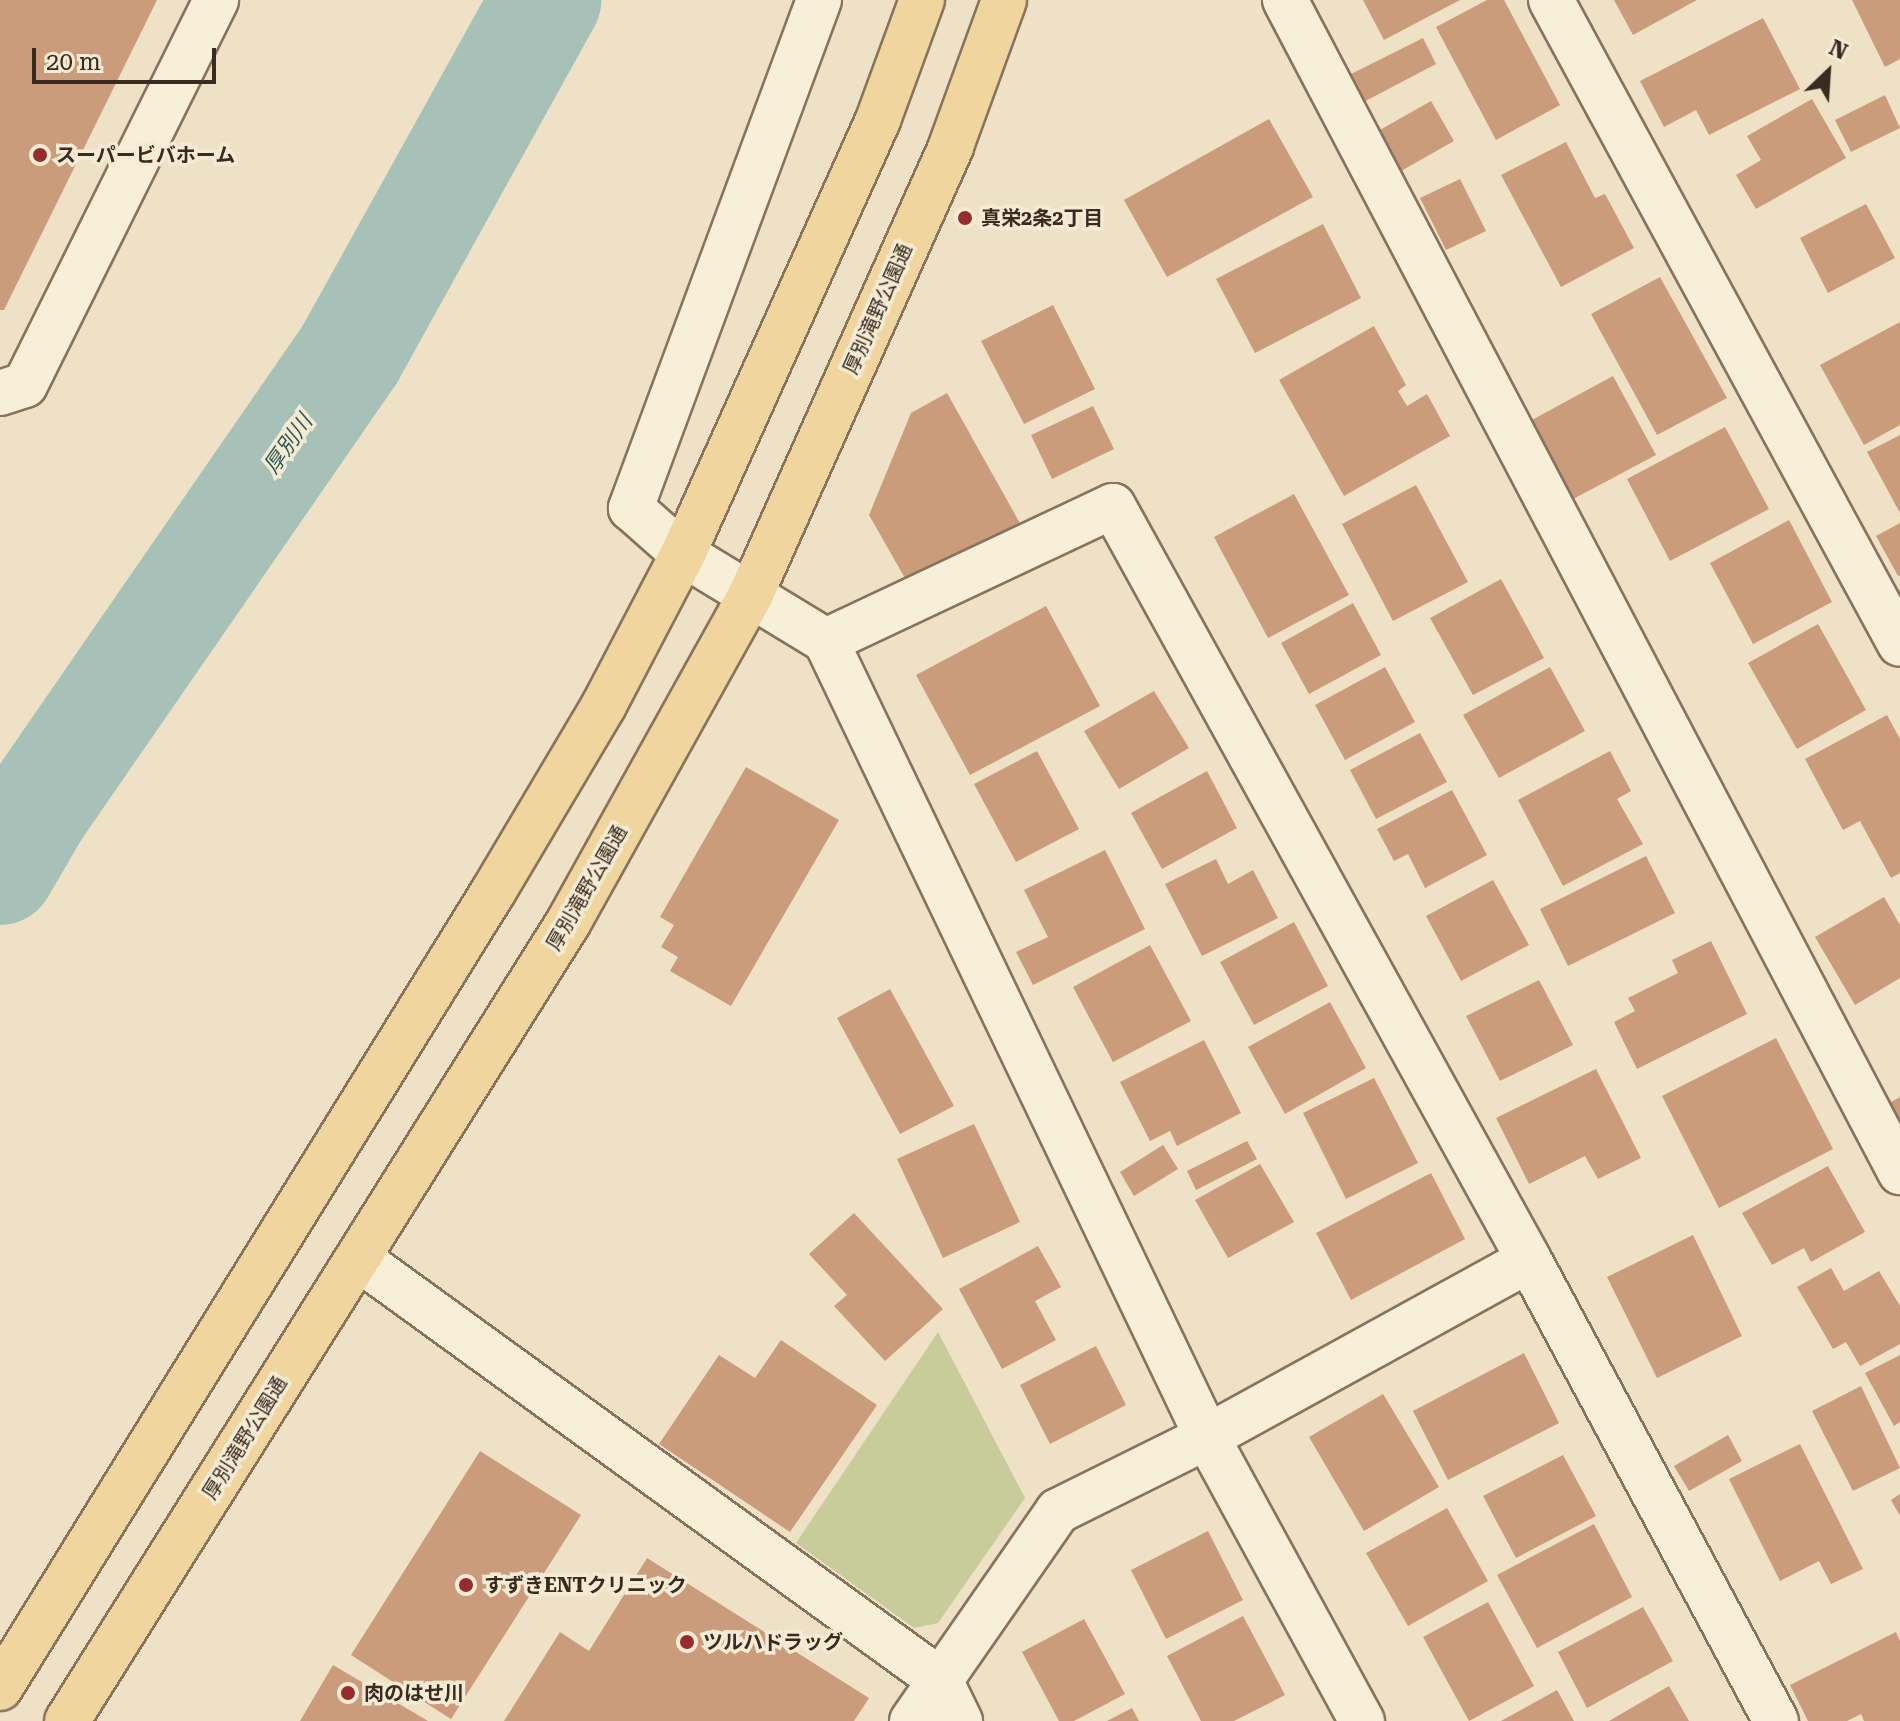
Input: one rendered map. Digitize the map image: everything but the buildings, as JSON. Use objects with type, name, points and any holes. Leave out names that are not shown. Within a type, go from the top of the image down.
[{"type":"main road","points":[[0,1688],[501,879],[604,705],[683,554],[878,120],[922,0]]},
{"type":"main road","name":"厚別滝野公園通","points":[[67,1721],[568,923],[751,594],[951,146],[1004,0]]},
{"type":"street","points":[[0,393],[25,385],[216,0]]},
{"type":"street","points":[[819,0],[631,508],[683,554],[826,641],[1207,1437],[1362,1721]]},
{"type":"street","points":[[1285,0],[1900,1172]]},
{"type":"street","points":[[1551,0],[1900,644]]},
{"type":"street","points":[[826,641],[1113,506],[1529,1260],[1776,1721]]},
{"type":"street","points":[[359,1259],[940,1680],[960,1721]]},
{"type":"street","points":[[912,1721],[1058,1511],[1207,1437],[1529,1260]]},
{"type":"green space","points":[[938,1332],[1025,1498],[938,1623],[914,1628],[796,1543]]},
{"type":"waterway","name":"厚別川","points":[[0,870],[35,810],[350,354],[546,0]]},
{"type":"place","name":"スーパービバホーム","points":[[40,155]]},
{"type":"place","name":"真栄2条2丁目","points":[[965,218]]},
{"type":"place","name":"すずきENTクリニック","points":[[466,1585]]},
{"type":"place","name":"ツルハドラッグ","points":[[687,1642]]},
{"type":"place","name":"肉のはせ川","points":[[348,1693]]}]
